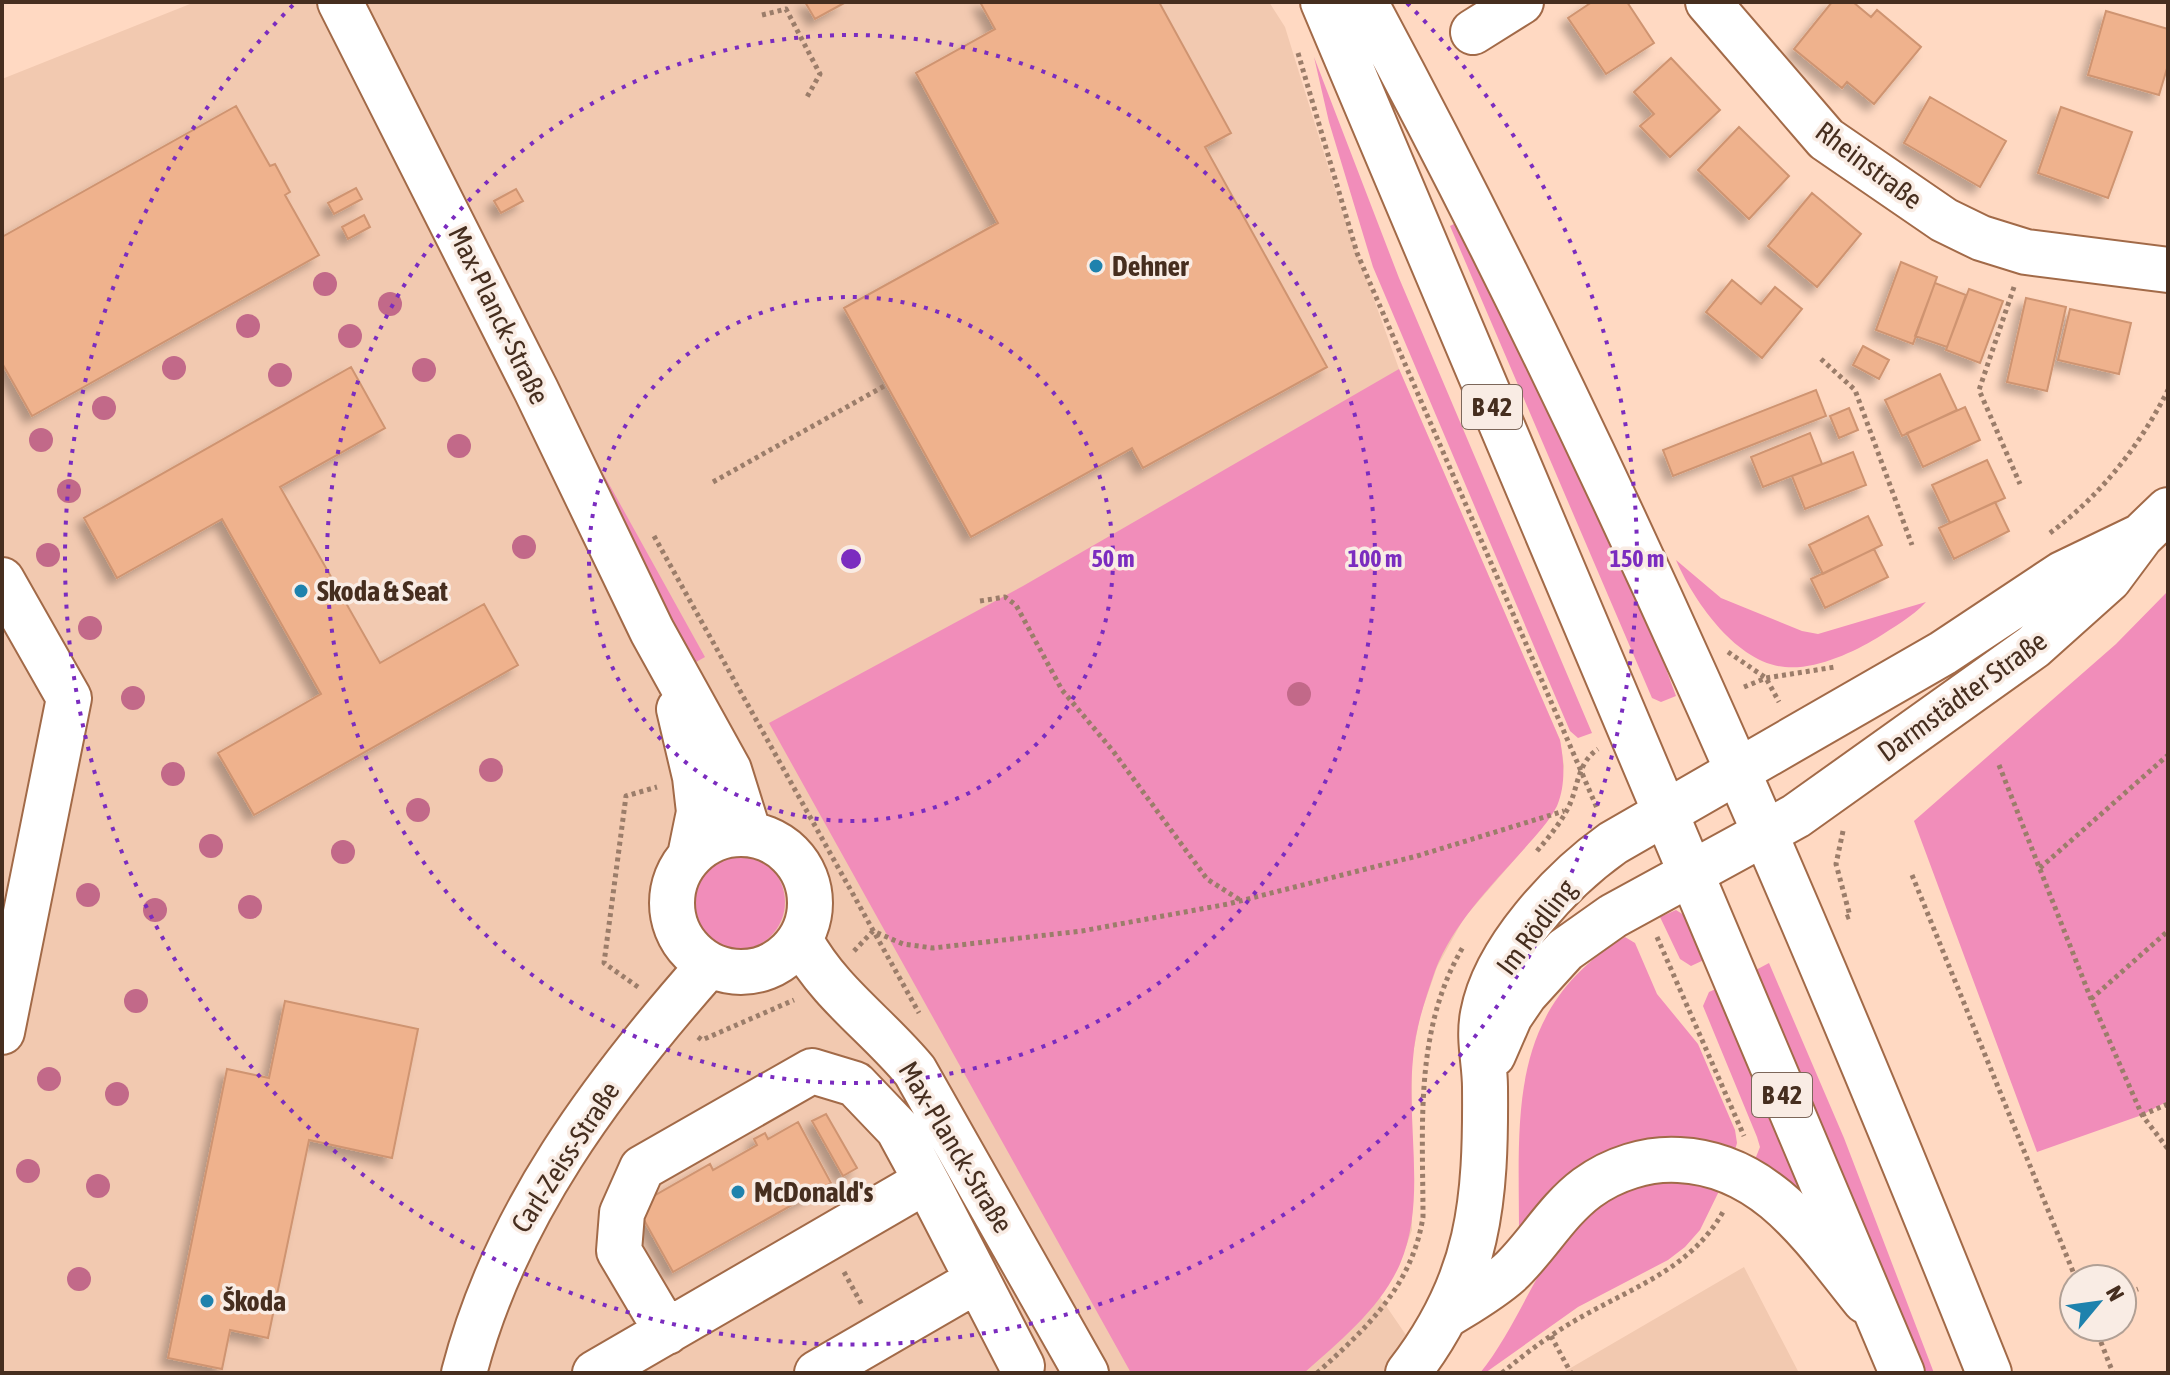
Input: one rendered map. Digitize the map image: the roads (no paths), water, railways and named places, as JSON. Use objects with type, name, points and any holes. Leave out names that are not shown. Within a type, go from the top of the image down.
[{"type":"street","name":"B 42","points":[[1323,2],[1689,875],[1902,1373]]},
{"type":"street","name":"B 42","points":[[1365,2],[1445,149],[1562,390],[1736,771],[1864,1064],[1989,1373]]},
{"type":"street","points":[[1473,32],[1521,2]]},
{"type":"street","name":"Rheinstraße","points":[[1708,2],[1826,139],[1944,220],[1981,238],[2026,252],[2166,262]]},
{"type":"street","name":"Max-Planck-Straße","points":[[352,6],[652,631],[712,773],[749,834]]},
{"type":"street","name":"Darmstädter Straße","points":[[1663,812],[1943,653],[2062,574],[2155,523]]},
{"type":"street","name":"Darmstädter Straße","points":[[1689,875],[1828,795],[2033,647],[2109,579],[2155,523]]},
{"type":"street","points":[[2,580],[69,698],[2,1032]]},
{"type":"street","name":"Max-Planck-Straße","points":[[690,856],[699,812],[712,773]]},
{"type":"street","name":"Im Rödling","points":[[1408,1373],[1449,1314],[1466,1277],[1475,1244],[1481,1203],[1485,1084],[1480,1050],[1483,1014],[1505,961],[1570,878],[1613,843],[1663,812]]},
{"type":"street","points":[[749,834],[769,840],[788,851],[801,868],[809,887],[811,908],[801,941],[784,959],[755,972],[723,971],[709,965],[682,940],[671,906],[679,870],[690,856],[717,838],[749,834]]},
{"type":"street","name":"Im Rödling","points":[[1485,1084],[1497,1043],[1510,1016],[1544,970],[1586,933],[1689,875]]},
{"type":"street","name":"Max-Planck-Straße","points":[[801,941],[826,981],[891,1042],[915,1071],[1077,1356]]},
{"type":"street","name":"Carl-Zeiss-Straße","points":[[464,1373],[495,1275],[533,1198],[583,1122],[669,1010],[709,965]]},
{"type":"street","points":[[667,1332],[619,1251],[622,1213],[642,1168],[812,1071],[855,1084],[898,1129],[922,1188],[976,1281],[1016,1370],[1077,1356]]},
{"type":"street","points":[[1449,1314],[1509,1273],[1571,1203],[1612,1173],[1663,1159],[1701,1161],[1740,1173],[1783,1205],[1876,1316]]},
{"type":"street","points":[[595,1373],[922,1188]]},
{"type":"street","points":[[817,1373],[976,1281]]},
{"type":"place","name":"Dehner","points":[[1096,266]]},
{"type":"place","name":"Skoda & Seat","points":[[301,591]]},
{"type":"place","name":"McDonald's","points":[[738,1192]]},
{"type":"place","name":"Škoda","points":[[207,1301]]}]
